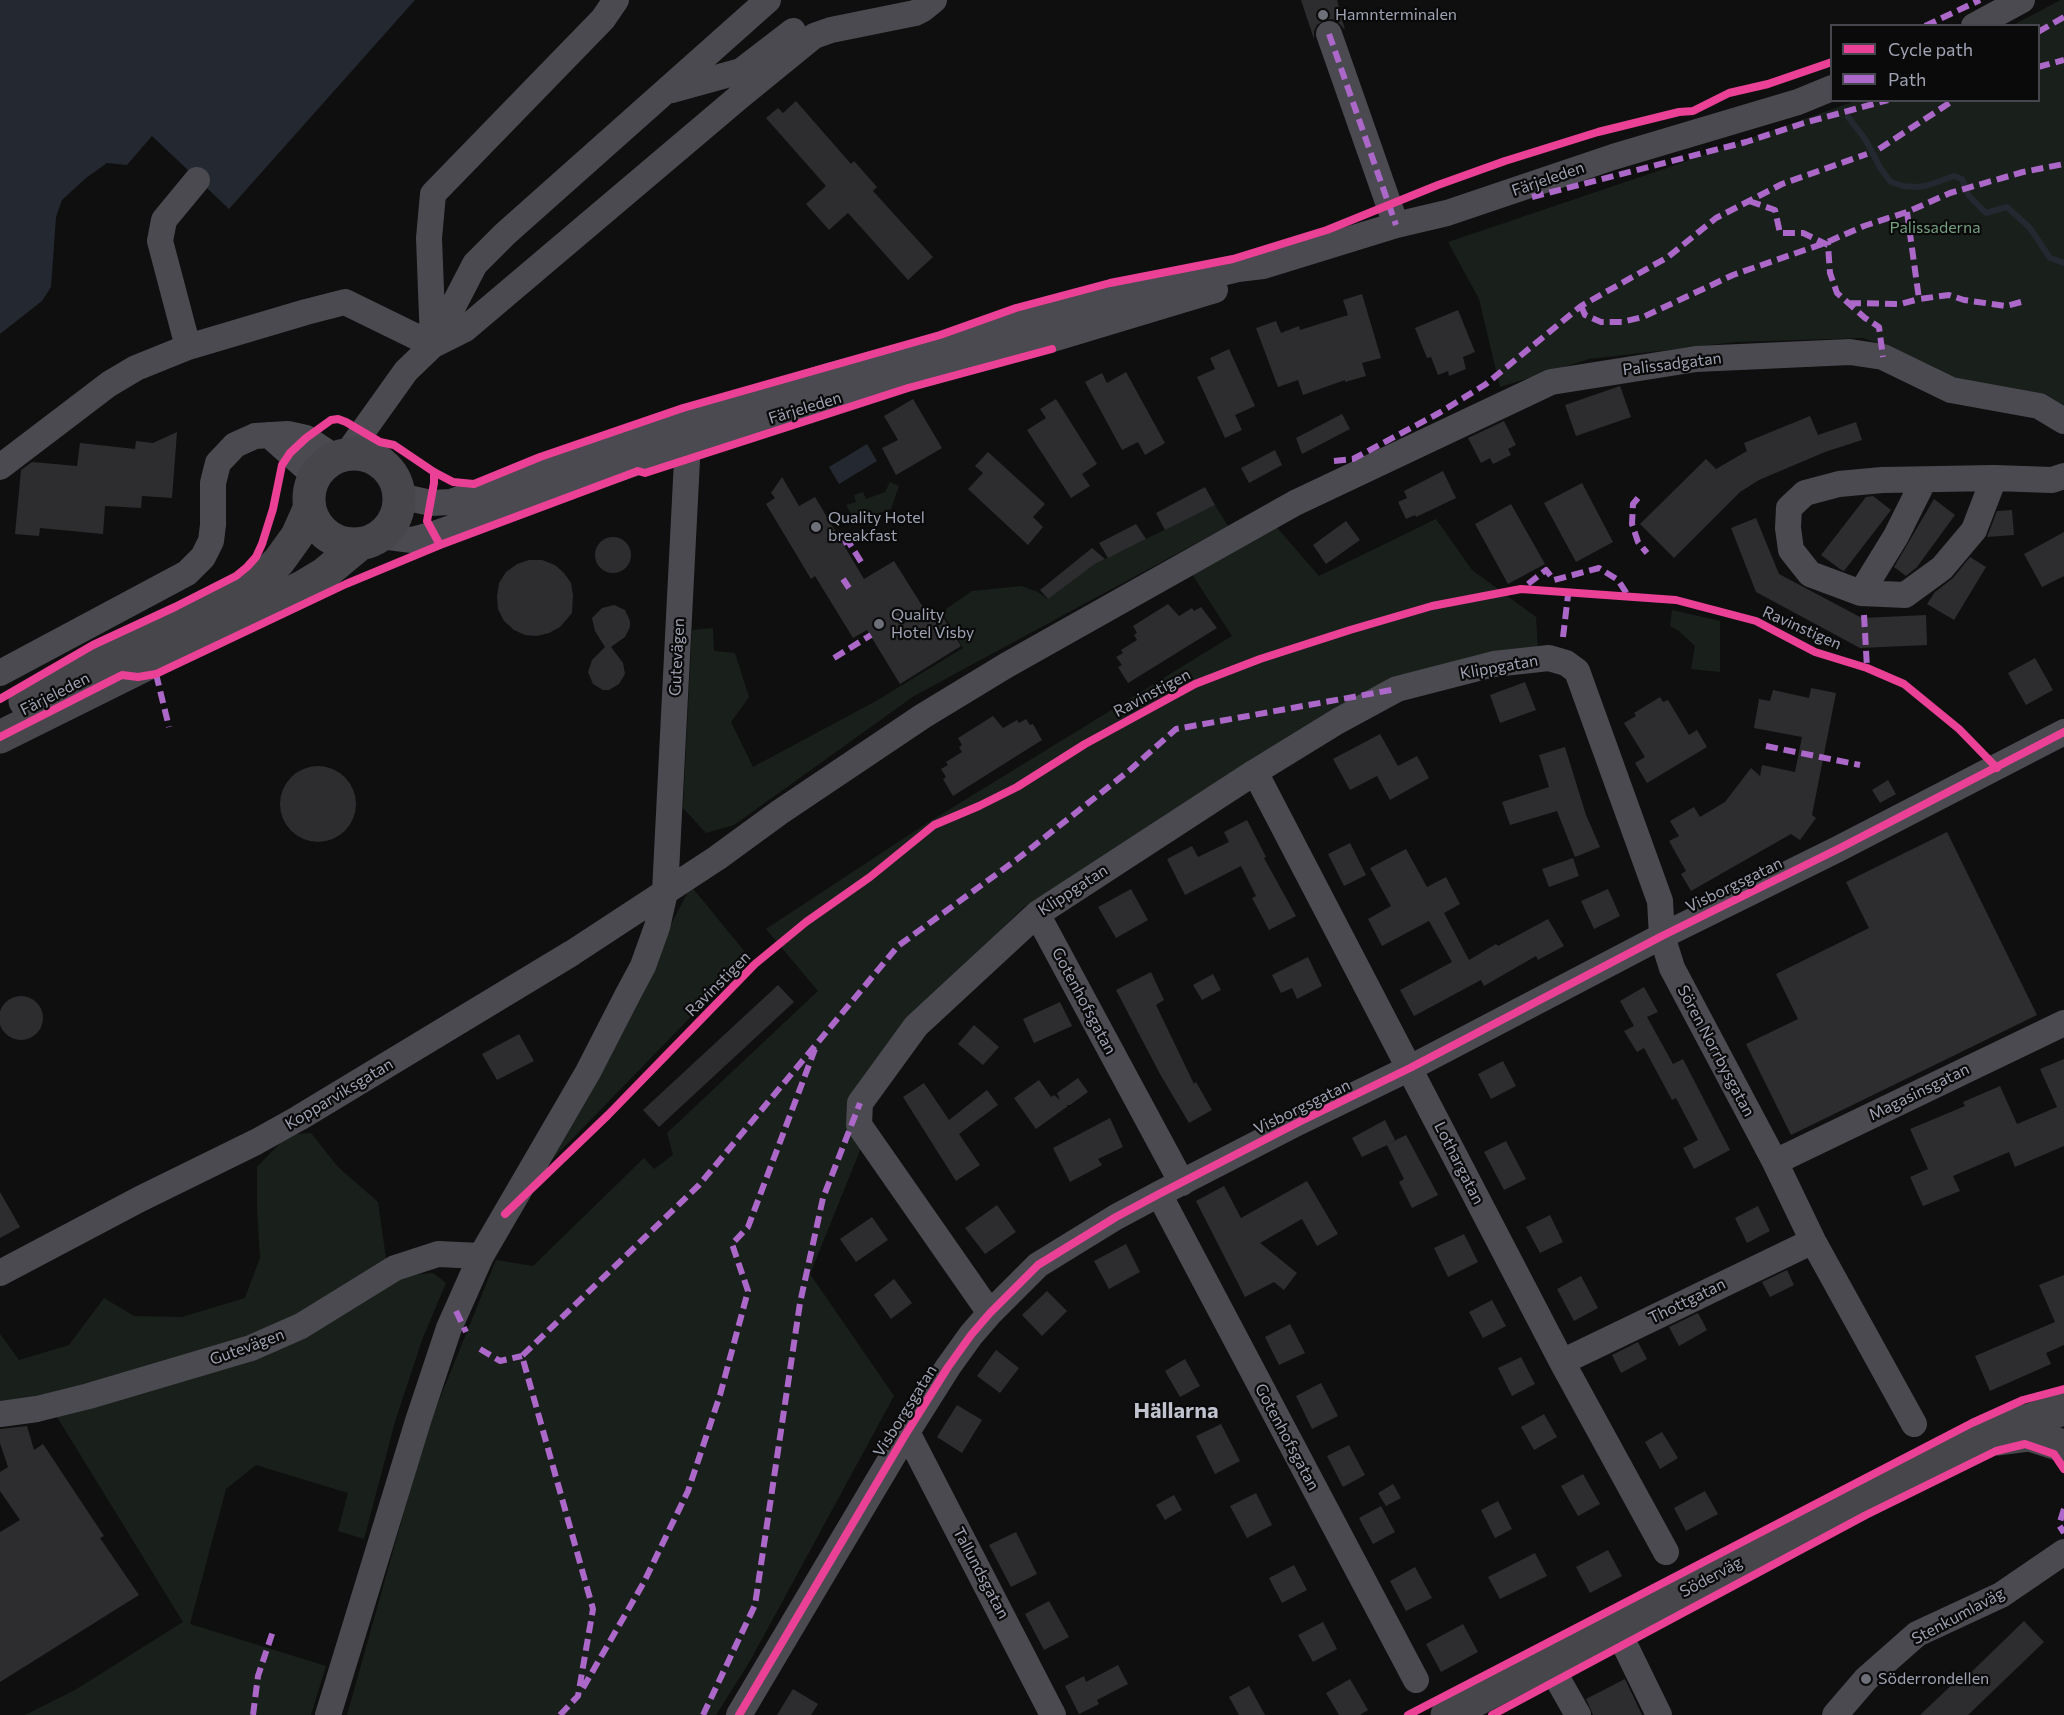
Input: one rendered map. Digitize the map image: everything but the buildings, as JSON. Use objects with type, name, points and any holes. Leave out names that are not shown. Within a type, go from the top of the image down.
[{"type":"main road","points":[[363,455],[379,462],[392,474],[399,496],[395,518],[371,540],[344,544],[328,537],[316,525],[309,509],[309,492],[332,463],[363,455]]},
{"type":"main road","name":"Färjeleden","points":[[0,716],[94,661],[248,585],[267,573],[297,536],[309,509]]},
{"type":"main road","name":"Färjeleden","points":[[0,737],[304,586],[371,540]]},
{"type":"main road","name":"Söderväg","points":[[1447,1715],[1952,1452],[2026,1421],[2064,1409]]},
{"type":"main road","name":"Söderväg","points":[[1976,1442],[2030,1435],[2064,1446]]},
{"type":"street","points":[[433,345],[429,238],[433,194],[603,19],[616,0]]},
{"type":"street","points":[[433,345],[475,264],[505,234],[768,0]]},
{"type":"street","points":[[666,92],[741,71],[809,20],[890,0]]},
{"type":"street","points":[[0,673],[187,573],[202,557],[211,541],[213,483],[218,464],[225,454],[244,439],[288,434],[306,438],[332,463],[406,371],[433,345],[465,329],[729,105],[814,36],[831,30],[915,13],[934,0]]},
{"type":"street","points":[[1978,24],[2022,0]]},
{"type":"street","points":[[1329,34],[1396,225]]},
{"type":"street","name":"Färjeleden","points":[[399,496],[431,504],[451,502],[679,434],[861,391],[1158,309],[1224,288],[1244,279],[1263,266],[1396,225],[1447,213],[1613,157],[1798,102],[1830,89]]},
{"type":"street","points":[[188,347],[160,241],[164,220],[196,180]]},
{"type":"street","points":[[0,467],[110,384],[136,368],[188,347],[345,302],[433,345]]},
{"type":"street","name":"Palissadgatan","points":[[665,892],[923,716],[1007,665],[1295,503],[1551,382],[1696,358],[1850,352],[1883,357],[1951,390],[2039,406],[2064,421]]},
{"type":"street","name":"Färjeleden","points":[[371,540],[412,540],[434,534],[679,434]]},
{"type":"street","name":"Gutevägen","points":[[0,1414],[37,1409],[89,1396],[251,1348],[301,1326],[395,1268],[438,1254],[481,1256],[588,1072],[643,966],[657,927],[665,892],[687,460],[679,434]]},
{"type":"street","points":[[1994,478],[1974,530],[1942,568],[1905,595],[1861,593],[1810,574],[1791,550],[1788,528],[1789,508],[1805,493],[1839,484],[1882,480],[1994,478],[2052,480],[2064,476]]},
{"type":"street","points":[[1861,593],[1896,536],[1924,480]]},
{"type":"street","name":"Klippgatan","points":[[990,1313],[860,1125],[860,1103],[916,1026],[1037,914],[1338,720],[1397,689],[1494,664],[1549,658],[1566,663]]},
{"type":"street","name":"Sören Norrbysgatan","points":[[1566,663],[1577,671],[1660,901],[1662,936],[1672,968],[1775,1162],[1813,1241],[1914,1424]]},
{"type":"street","name":"Visborgsgatan","points":[[739,1715],[948,1367],[990,1313],[1038,1265],[1107,1222],[1159,1194],[1410,1068],[1662,936],[2062,737]]},
{"type":"street","name":"Lothargatan","points":[[1255,772],[1562,1362],[1666,1552]]},
{"type":"street","name":"Kopparviksgatan","points":[[0,1273],[140,1199],[256,1143],[572,953],[665,892]]},
{"type":"street","name":"Gotenhofsgatan","points":[[1037,914],[1182,1183]]},
{"type":"street","name":"Magasinsgatan","points":[[1775,1162],[2064,1023]]},
{"type":"street","name":"Gotenhofsgatan","points":[[1159,1194],[1416,1680]]},
{"type":"street","name":"Thottgatan","points":[[1562,1362],[1813,1241]]},
{"type":"street","points":[[328,1715],[424,1401],[449,1328],[481,1256]]},
{"type":"street","name":"Tallundsgatan","points":[[907,1432],[1053,1715]]},
{"type":"street","name":"Stenkumlaväg","points":[[1835,1715],[1866,1679],[1917,1634],[2001,1594],[2064,1552]]},
{"type":"street","points":[[1616,1627],[1659,1715]]},
{"type":"street","points":[[1548,1662],[1578,1715]]},
{"type":"green space","name":"Palissaderna","points":[[2064,0],[2064,410],[1956,380],[1889,347],[1863,338],[1736,342],[1589,359],[1500,387],[1479,299],[1448,242],[1852,102],[2040,102],[2040,24],[2015,24]]},
{"type":"green space","points":[[890,482],[899,486],[891,509],[855,521],[846,505],[856,502],[854,495],[863,492],[866,499],[885,492]]},
{"type":"green space","points":[[1215,505],[1228,526],[914,696],[734,825],[706,833],[683,808],[692,630],[713,628],[714,651],[735,653],[749,697],[731,722],[753,767],[876,701],[963,648],[942,612],[972,591],[1021,586],[1038,592],[1047,599],[1095,564]]},
{"type":"green space","points":[[1436,519],[1472,570],[1536,617],[1538,650],[1496,655],[1250,764],[1024,907],[909,1020],[852,1100],[863,1143],[810,1274],[894,1396],[750,1661],[716,1715],[347,1715],[427,1430],[496,1260],[533,1266],[644,1158],[654,1169],[673,1155],[667,1133],[818,991],[766,929],[924,825],[1232,636],[1188,568],[1273,523],[1319,576]]},
{"type":"green space","points":[[1672,610],[1720,621],[1720,672],[1691,669],[1695,646],[1670,626]]},
{"type":"green space","points":[[691,886],[749,957],[538,1174],[584,1091]]},
{"type":"green space","points":[[311,1133],[338,1167],[378,1202],[386,1258],[409,1275],[433,1273],[446,1283],[422,1340],[395,1422],[364,1539],[338,1531],[348,1493],[256,1465],[226,1489],[190,1624],[326,1666],[311,1715],[25,1715],[75,1690],[183,1622],[46,1399],[0,1407],[0,1334],[19,1360],[69,1345],[104,1298],[134,1316],[182,1317],[245,1298],[260,1258],[257,1167],[288,1135]]},
{"type":"shaded area","points":[[0,0],[415,0],[229,209],[152,136],[127,165],[107,163],[86,178],[62,200],[56,217],[51,287],[42,301],[0,334]]},
{"type":"shaded area","points":[[867,444],[877,461],[839,484],[829,467]]},
{"type":"waterway","points":[[1848,117],[1865,139],[1881,169],[1891,182],[1917,187],[1954,176],[1962,179],[1969,196],[1986,213],[2007,207],[2030,228],[2050,258],[2064,263]]},
{"type":"marked path","points":[[1929,24],[1980,0]]},
{"type":"marked path","points":[[2040,31],[2064,17]]},
{"type":"marked path","points":[[1329,34],[1396,225]]},
{"type":"marked path","points":[[2040,66],[2064,60]]},
{"type":"marked path","points":[[1532,197],[1746,142],[1881,102]]},
{"type":"marked path","points":[[1879,149],[1951,102]]},
{"type":"marked path","points":[[1334,461],[1353,459],[1439,413],[1486,384],[1581,306],[1668,257],[1716,218],[1782,184],[1867,154]]},
{"type":"marked path","points":[[1581,306],[1585,315],[1601,322],[1622,322],[1643,317],[1733,275],[1825,243],[1950,193],[2023,172],[2064,164]]},
{"type":"marked path","points":[[1749,201],[1775,210],[1780,233],[1803,233],[1828,245],[1830,273],[1837,293],[1865,318],[1879,327],[1883,357]]},
{"type":"marked path","points":[[1907,212],[1919,299],[1949,295],[1964,300],[2006,306],[2021,302]]},
{"type":"marked path","points":[[1849,303],[1901,304],[1919,299]]},
{"type":"marked path","points":[[1638,498],[1633,504],[1632,524],[1638,542],[1647,553]]},
{"type":"marked path","points":[[843,543],[848,541],[863,565]]},
{"type":"marked path","points":[[1528,584],[1546,570],[1554,580],[1599,568],[1618,580],[1629,597]]},
{"type":"marked path","points":[[843,579],[849,588]]},
{"type":"marked path","points":[[1563,637],[1569,587]]},
{"type":"marked path","points":[[1864,615],[1867,668]]},
{"type":"marked path","points":[[834,658],[871,635]]},
{"type":"marked path","points":[[156,674],[169,727]]},
{"type":"marked path","points":[[560,1715],[578,1696],[593,1609],[522,1356],[699,1185],[898,946],[1016,860],[1130,770],[1176,729],[1397,689]]},
{"type":"marked path","points":[[1766,746],[1860,765]]},
{"type":"marked path","points":[[583,1688],[644,1582],[688,1491],[720,1395],[748,1291],[732,1244],[748,1227],[815,1049]]},
{"type":"marked path","points":[[703,1715],[755,1605],[800,1303],[823,1198],[860,1103]]},
{"type":"marked path","points":[[456,1311],[466,1332]]},
{"type":"marked path","points":[[480,1349],[500,1361],[522,1356]]},
{"type":"marked path","points":[[2064,1509],[2059,1525],[2064,1533]]},
{"type":"marked path","points":[[253,1715],[258,1676],[274,1628]]},
{"type":"cycle path","points":[[0,699],[93,645],[175,607],[236,576],[247,567],[256,557],[262,544],[273,509],[282,465],[290,453],[306,438],[331,420],[338,419],[346,422],[380,442],[394,445],[453,482],[474,484],[540,457],[683,408],[940,335],[1016,308],[1110,283],[1233,259],[1327,230],[1438,185],[1505,161],[1598,132],[1679,112],[1693,111],[1729,93],[1768,84],[1830,63]]},
{"type":"cycle path","points":[[0,737],[122,675],[138,677],[156,674],[346,584],[440,545],[638,471],[645,473],[908,388],[1052,349]]},
{"type":"cycle path","points":[[434,472],[427,521],[440,545]]},
{"type":"cycle path","name":"Ravinstigen","points":[[505,1214],[608,1115],[755,964],[806,922],[870,877],[934,825],[1017,787],[1085,744],[1195,684],[1260,659],[1350,630],[1432,606],[1521,589],[1676,600],[1756,621],[1815,652],[1867,668],[1904,684],[1959,729],[1997,768]]},
{"type":"cycle path","points":[[739,1715],[948,1367],[990,1313],[1038,1265],[1116,1217],[1159,1194],[1410,1068],[1662,936],[1838,849],[2064,732]]},
{"type":"cycle path","points":[[1408,1715],[1972,1423],[2023,1400],[2064,1389]]},
{"type":"cycle path","points":[[1492,1715],[1866,1515],[1996,1451],[2025,1444],[2054,1454],[2064,1469]]},
{"type":"place","name":"Hamnterminalen","points":[[1323,15]]},
{"type":"place","name":"Quality Hotel breakfast","points":[[816,527]]},
{"type":"place","name":"Quality Hotel Visby","points":[[879,624]]},
{"type":"place","name":"Söderrondellen","points":[[1866,1679]]},
{"type":"district","name":"Hällarna","points":[[1176,1411]]}]
